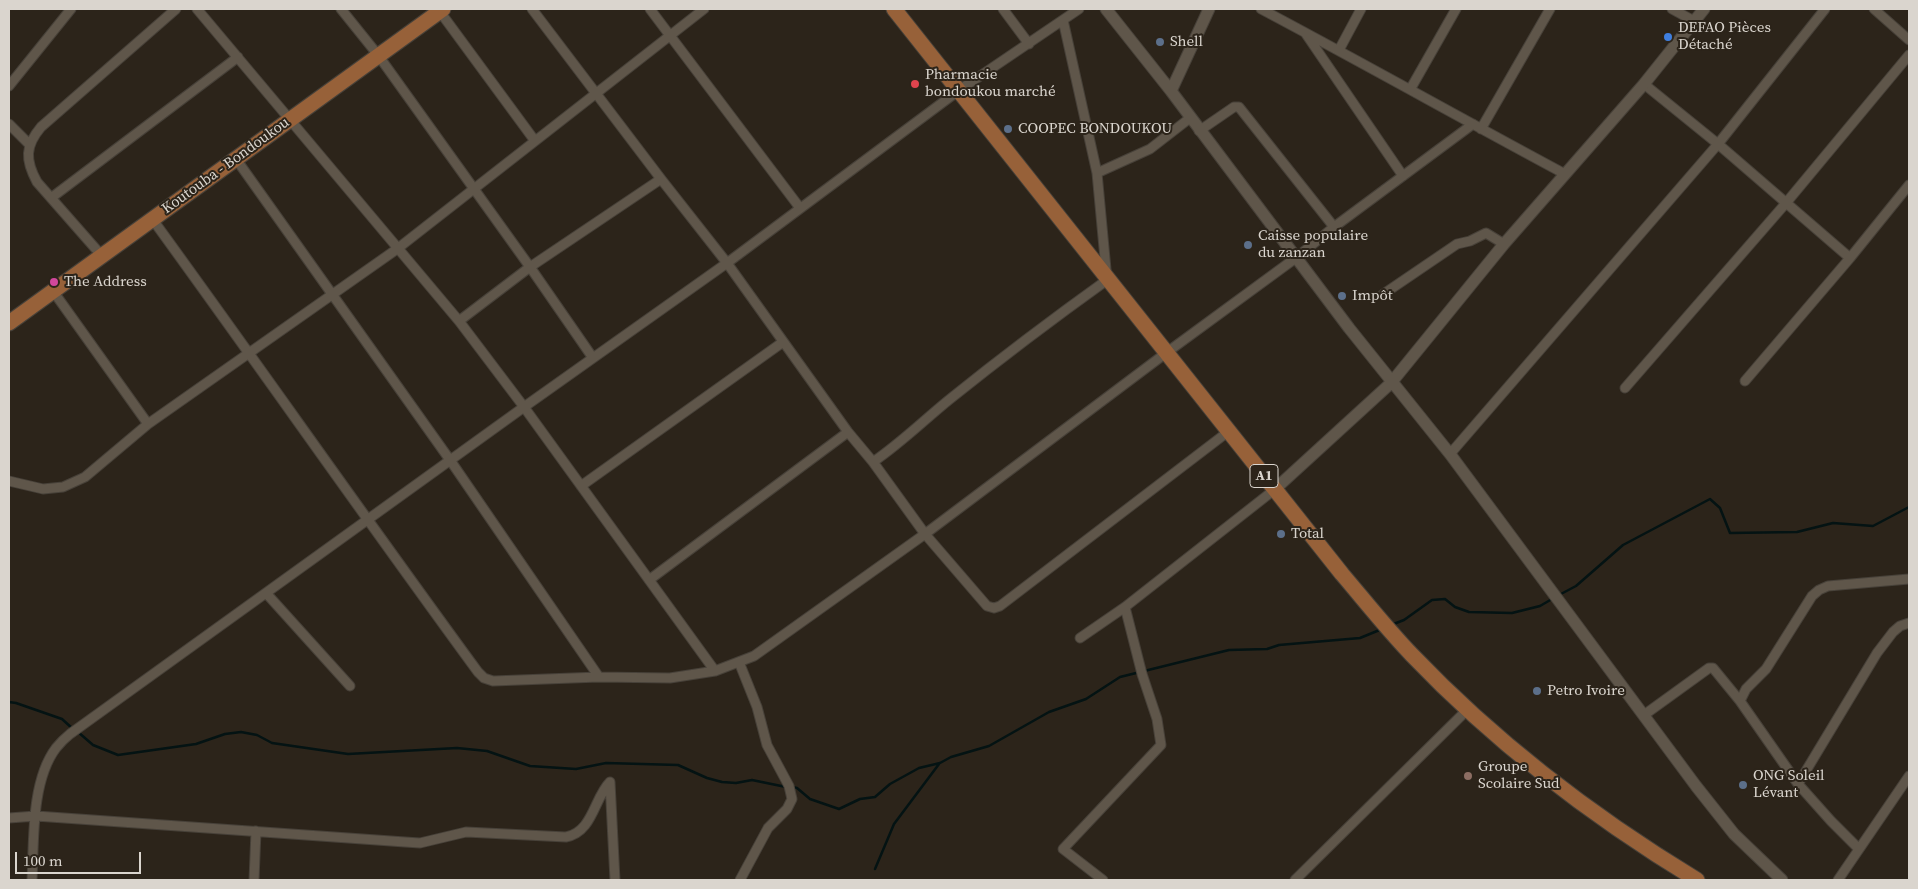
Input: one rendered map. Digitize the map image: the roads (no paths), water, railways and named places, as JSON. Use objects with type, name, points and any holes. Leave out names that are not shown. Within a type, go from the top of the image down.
[{"type":"main road","name":"A1","points":[[894,9],[1274,490],[1412,656],[1536,769],[1641,846],[1697,880]]},
{"type":"main road","name":"Koutouba - Bondoukou","points":[[9,323],[440,10]]},
{"type":"street","points":[[9,86],[71,9]]},
{"type":"street","points":[[102,256],[37,182],[30,169],[29,144],[41,127],[176,9]]},
{"type":"street","points":[[197,9],[459,321],[582,486],[715,671]]},
{"type":"street","points":[[341,9],[378,55],[593,358]]},
{"type":"street","points":[[532,9],[727,263],[848,432],[873,462],[925,534],[987,606],[994,608],[1000,606],[1229,431]]},
{"type":"street","points":[[650,9],[800,208]]},
{"type":"street","points":[[9,481],[43,489],[63,487],[85,476],[148,424],[397,249],[704,9]]},
{"type":"street","points":[[1003,9],[1029,44]]},
{"type":"street","points":[[32,880],[37,800],[48,763],[56,748],[70,734],[727,263],[958,91],[1079,9]]},
{"type":"street","points":[[1106,9],[1391,382],[1450,454],[1696,786],[1734,834],[1782,880]]},
{"type":"street","points":[[1170,91],[1209,9]]},
{"type":"street","points":[[1262,9],[1411,88],[1565,174]]},
{"type":"street","points":[[1339,50],[1361,9]]},
{"type":"street","points":[[1411,88],[1456,9]]},
{"type":"street","points":[[153,220],[250,354],[366,520],[484,678],[493,681],[598,677],[670,678],[715,671],[754,656],[925,534],[1403,176],[1477,126],[1550,9]]},
{"type":"street","points":[[1672,9],[1694,21]]},
{"type":"street","points":[[1080,638],[1124,607],[1274,490],[1391,382],[1504,244],[1644,84],[1704,9]]},
{"type":"street","points":[[1450,454],[1718,144],[1825,9]]},
{"type":"street","points":[[1874,9],[1909,40]]},
{"type":"street","points":[[440,10],[535,141]]},
{"type":"street","points":[[873,462],[896,447],[943,405],[1023,341],[1107,280],[1097,173],[1063,20]]},
{"type":"street","points":[[1304,32],[1403,176]]},
{"type":"street","points":[[1625,388],[1786,203],[1909,55]]},
{"type":"street","points":[[51,198],[238,57]]},
{"type":"street","points":[[1644,84],[1718,144],[1850,258]]},
{"type":"street","points":[[1199,130],[1234,107],[1239,107],[1334,227]]},
{"type":"street","points":[[1097,173],[1150,149],[1190,118]]},
{"type":"street","points":[[9,124],[29,144]]},
{"type":"street","points":[[236,159],[450,460],[598,677]]},
{"type":"street","points":[[459,321],[530,267],[661,179]]},
{"type":"street","points":[[1745,381],[1850,258],[1909,185]]},
{"type":"street","points":[[1382,295],[1456,244],[1470,241],[1486,233],[1504,244]]},
{"type":"street","points":[[53,291],[148,424]]},
{"type":"street","points":[[582,486],[783,342]]},
{"type":"street","points":[[649,580],[848,432]]},
{"type":"street","points":[[1740,701],[1746,689],[1766,669],[1812,596],[1819,590],[1838,585],[1856,585],[1909,579]]},
{"type":"street","points":[[266,593],[350,686]]},
{"type":"street","points":[[1104,880],[1063,849],[1161,745],[1157,719],[1142,674],[1124,607]]},
{"type":"street","points":[[1798,784],[1877,653],[1893,632],[1900,626],[1909,623]]},
{"type":"street","points":[[739,662],[758,707],[767,745],[789,786],[792,800],[788,808],[768,828],[740,880]]},
{"type":"street","points":[[1644,715],[1710,668],[1713,668],[1740,701],[1798,784],[1859,849]]},
{"type":"street","points":[[1295,880],[1468,709]]},
{"type":"street","points":[[1838,880],[1909,776]]},
{"type":"street","points":[[9,818],[36,816],[420,843],[466,832],[566,837],[574,836],[583,830],[610,782],[615,880]]},
{"type":"street","points":[[254,880],[256,831]]},
{"type":"waterway","points":[[1559,595],[1576,586],[1623,545],[1710,499],[1720,508],[1730,533],[1797,532],[1833,523],[1873,526],[1909,507]]},
{"type":"waterway","points":[[1391,625],[1404,620],[1432,600],[1445,599],[1455,607],[1469,612],[1512,613],[1540,606],[1552,599]]},
{"type":"waterway","points":[[792,787],[797,788],[810,799],[839,809],[860,799],[875,797],[890,784],[919,768],[940,763],[951,757],[989,746],[1049,712],[1086,699],[1120,677],[1229,650],[1267,649],[1279,645],[1360,638],[1382,629]]},
{"type":"waterway","points":[[9,702],[62,719],[73,729]]},
{"type":"waterway","points":[[78,732],[93,745],[118,755],[196,744],[225,734],[241,732],[257,735],[272,743],[348,754],[457,748],[487,751],[530,766],[576,769],[606,763],[678,765],[707,778],[722,782],[736,783],[752,780],[786,787]]},
{"type":"waterway","points":[[875,869],[894,824],[939,764]]},
{"type":"place","name":"DEFAO Pièces Détaché","points":[[1668,37]]},
{"type":"place","name":"Shell","points":[[1160,42]]},
{"type":"place","name":"Pharmacie bondoukou marché","points":[[915,84]]},
{"type":"place","name":"COOPEC BONDOUKOU","points":[[1008,129]]},
{"type":"place","name":"Caisse populaire du zanzan","points":[[1248,245]]},
{"type":"place","name":"The Address","points":[[54,282]]},
{"type":"place","name":"Impôt","points":[[1342,296]]},
{"type":"place","name":"Total","points":[[1281,534]]},
{"type":"place","name":"Petro Ivoire","points":[[1537,691]]},
{"type":"place","name":"Groupe Scolaire Sud","points":[[1468,776]]},
{"type":"place","name":"ONG Soleil Lévant","points":[[1743,785]]}]
